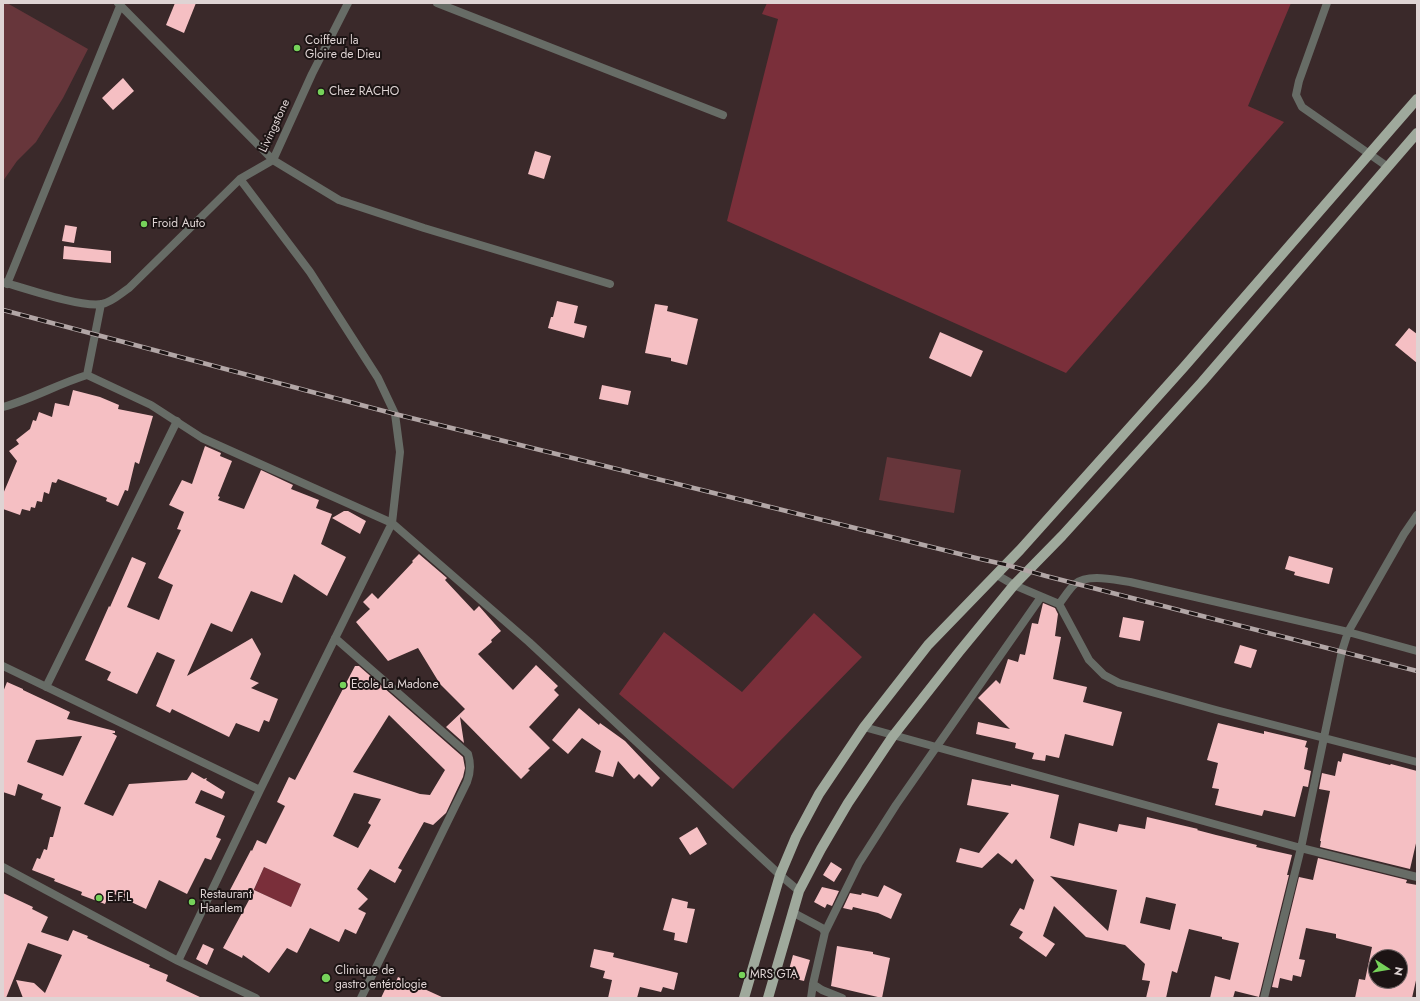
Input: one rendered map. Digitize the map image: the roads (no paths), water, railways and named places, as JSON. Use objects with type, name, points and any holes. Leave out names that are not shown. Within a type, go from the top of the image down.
[{"type":"main road","points":[[744,998],[780,875],[796,837],[819,794],[864,727],[928,645],[997,575],[1178,373],[1417,100]]},
{"type":"main road","points":[[768,998],[799,891],[821,848],[848,803],[893,736],[959,652],[1014,586],[1062,536],[1202,382],[1417,133]]},
{"type":"street","name":"Livingstone","points":[[101,304],[113,300],[129,288],[240,179],[274,160],[312,74],[348,3]]},
{"type":"street","points":[[437,3],[723,115]]},
{"type":"street","points":[[1327,3],[1299,81],[1296,95],[1302,107],[1388,167]]},
{"type":"street","points":[[87,375],[101,304],[74,301],[5,283],[119,4],[274,160],[339,200],[424,228],[610,284]]},
{"type":"street","points":[[178,961],[260,790],[392,523],[400,452],[395,414],[378,378],[310,272],[240,179]]},
{"type":"street","points":[[3,407],[21,402],[65,382],[87,375],[151,405],[202,438],[392,523],[529,642],[799,891]]},
{"type":"street","points":[[46,687],[177,421]]},
{"type":"street","points":[[1264,998],[1301,848],[1342,651],[1348,632],[1404,534],[1417,515]]},
{"type":"street","points":[[997,575],[1014,586],[1059,604],[1089,660],[1104,675],[1119,683],[1216,710],[1417,762]]},
{"type":"street","points":[[1059,604],[1075,584],[1090,578],[1106,578],[1130,582],[1348,632],[1417,651]]},
{"type":"street","points":[[812,998],[813,984],[825,932],[859,864],[935,747],[1041,597]]},
{"type":"street","points":[[335,638],[468,754],[470,763],[470,773],[467,782],[360,998]]},
{"type":"street","points":[[3,666],[260,790]]},
{"type":"street","points":[[864,727],[1301,848],[1417,877]]},
{"type":"street","points":[[3,867],[178,961],[256,998]]},
{"type":"street","points":[[792,912],[822,928],[825,932]]},
{"type":"street","points":[[813,984],[822,990],[842,998]]},
{"type":"railway","points":[[3,310],[395,414],[1007,565],[1417,671]]},
{"type":"place","name":"Coiffeur la Gloire de Dieu","points":[[297,48]]},
{"type":"place","name":"Chez RACHO","points":[[321,92]]},
{"type":"place","name":"Froid Auto","points":[[144,224]]},
{"type":"place","name":"Ecole La Madone","points":[[343,685]]},
{"type":"place","name":"E.F.L","points":[[99,898]]},
{"type":"place","name":"Restaurant Haarlem","points":[[192,902]]},
{"type":"place","name":"MRS GTA","points":[[742,975]]},
{"type":"place","name":"Clinique de gastro entérologie","points":[[326,978]]}]
